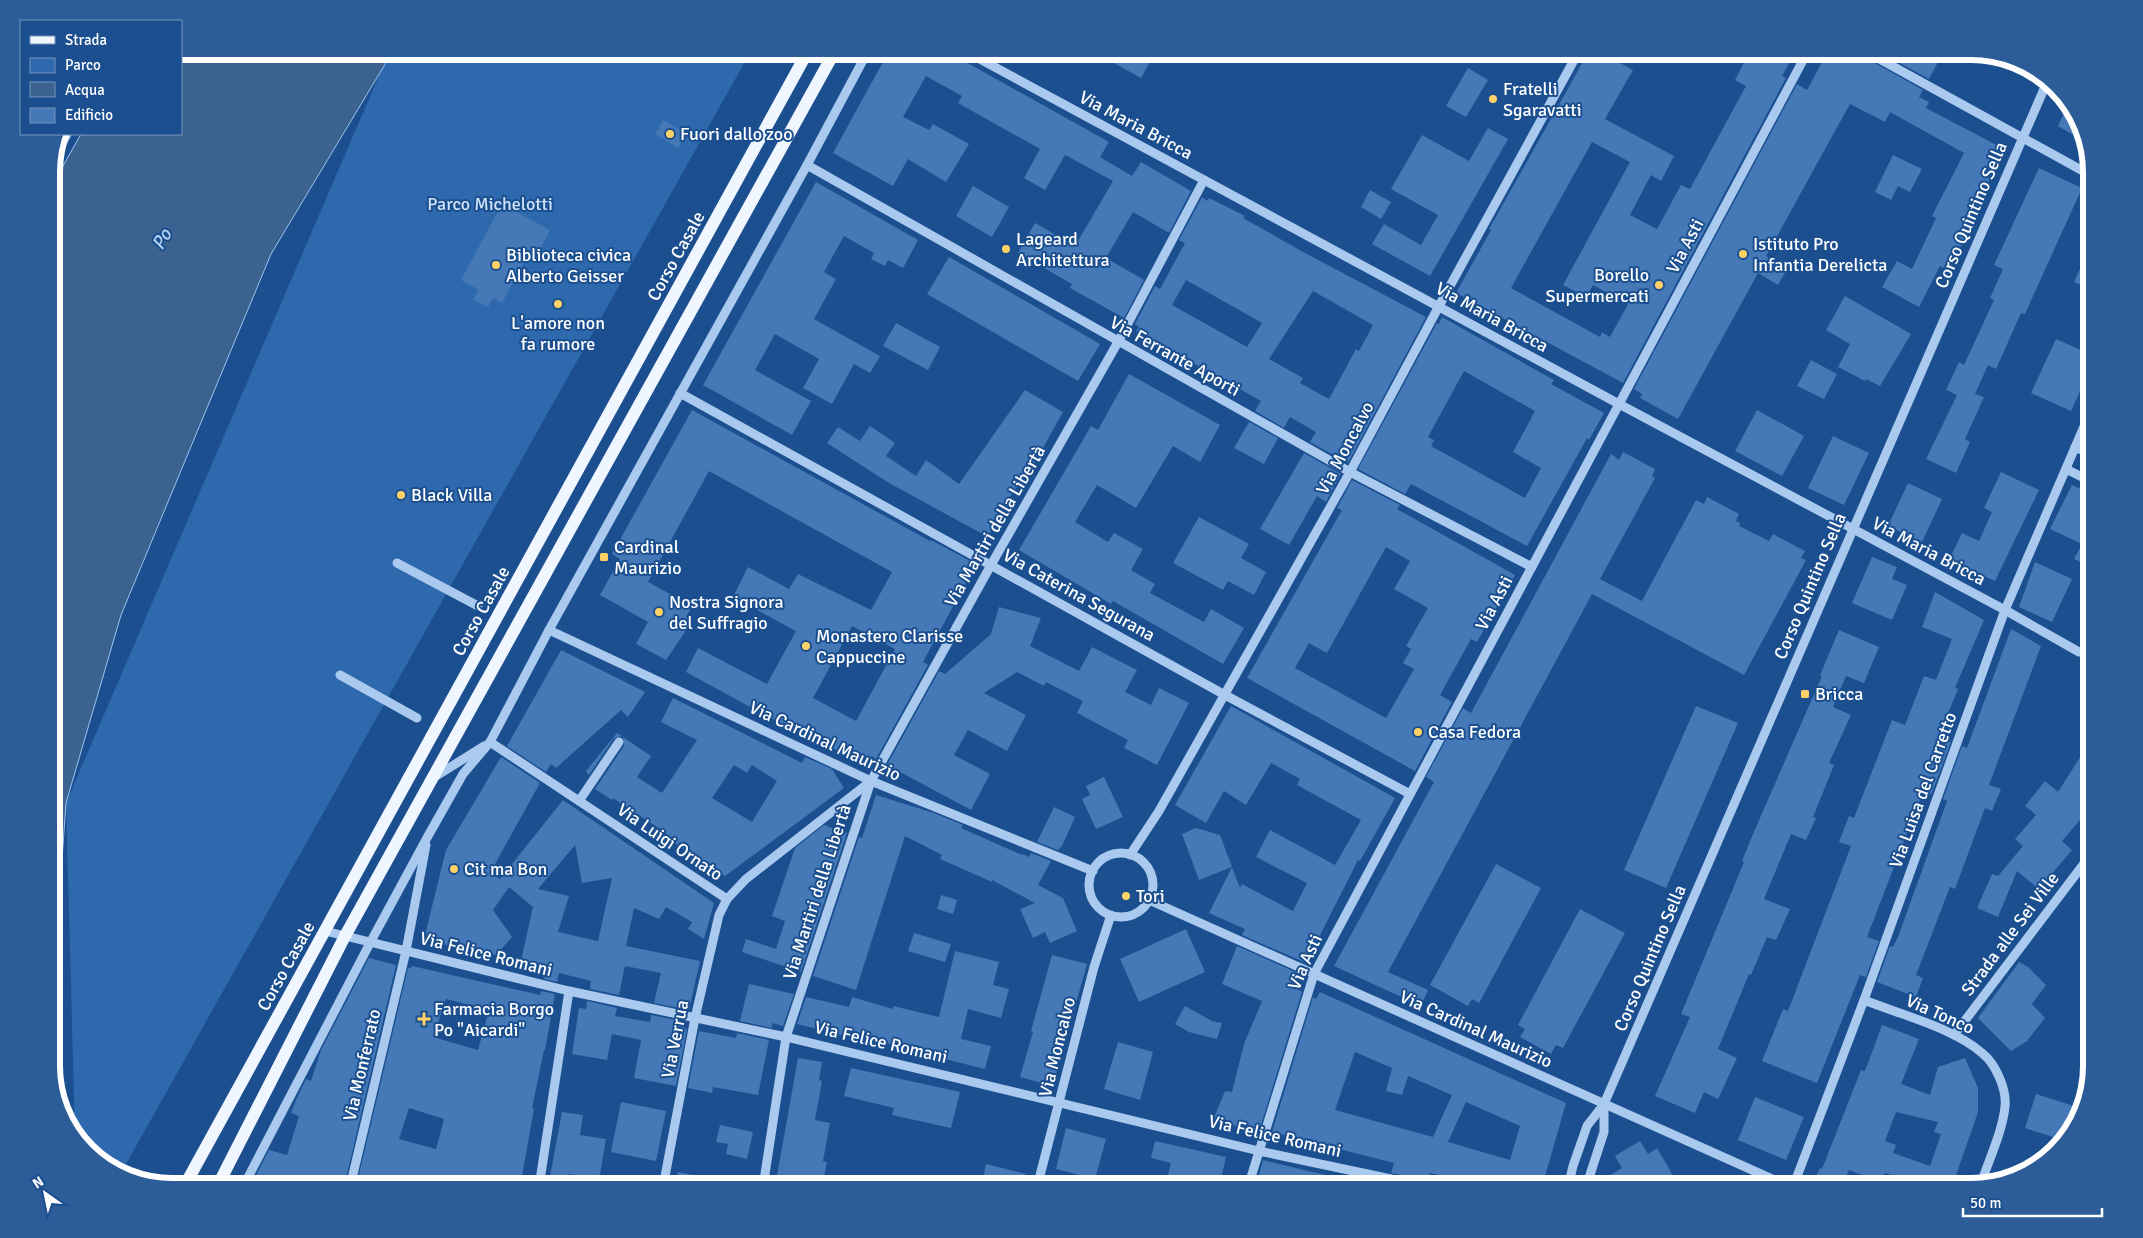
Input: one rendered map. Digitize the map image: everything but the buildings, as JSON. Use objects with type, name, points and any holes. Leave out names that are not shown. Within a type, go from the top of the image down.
[{"type":"main road","name":"Corso Casale","points":[[189,1178],[803,60]]},
{"type":"main road","points":[[221,1178],[345,936],[830,60]]},
{"type":"street","points":[[248,1178],[428,836],[461,778],[490,742],[549,630],[863,60]]},
{"type":"street","name":"Via Maria Bricca","points":[[982,60],[2005,610],[2079,652]]},
{"type":"street","name":"Via Moncalvo","points":[[1130,855],[1160,811],[1350,472],[1574,60]]},
{"type":"street","name":"Via Asti","points":[[1251,1178],[1314,974],[1803,60]]},
{"type":"street","points":[[1881,60],[2083,171]]},
{"type":"street","name":"Corso Quintino Sella","points":[[1570,1178],[1587,1126],[1604,1104],[2044,88]]},
{"type":"street","name":"Via Ferrante Aporti","points":[[807,165],[1350,472],[1532,567]]},
{"type":"street","name":"Via Martiri della Libertà","points":[[764,1178],[786,1037],[871,781],[1118,342],[1204,180]]},
{"type":"street","name":"Via Caterina Segurana","points":[[680,393],[1224,695],[1410,794]]},
{"type":"street","name":"Via Luisa del Carretto","points":[[1795,1178],[1864,1000],[2005,610],[2083,429]]},
{"type":"street","points":[[2075,447],[2083,451]]},
{"type":"street","points":[[2066,469],[2083,478]]},
{"type":"street","points":[[396,563],[478,606]]},
{"type":"street","name":"Via Cardinal Maurizio","points":[[549,630],[871,781],[1093,871]]},
{"type":"street","points":[[340,676],[417,718]]},
{"type":"street","points":[[433,778],[490,742]]},
{"type":"street","name":"Via Luigi Ornato","points":[[490,742],[727,899],[746,879],[871,781]]},
{"type":"street","points":[[579,800],[619,742]]},
{"type":"street","points":[[406,951],[428,836]]},
{"type":"street","points":[[1119,854],[1130,855],[1140,859],[1147,867],[1152,877],[1153,888],[1148,900],[1136,914],[1126,917],[1111,915],[1098,907],[1092,898],[1090,884],[1093,871],[1100,861],[1109,856],[1119,854]]},
{"type":"street","name":"Strada alle Sei Ville","points":[[1954,1035],[2083,865]]},
{"type":"street","name":"Via Verrua","points":[[665,1178],[695,1018],[718,915],[727,899]]},
{"type":"street","name":"Via Cardinal Maurizio","points":[[1148,900],[1771,1178]]},
{"type":"street","name":"Via Moncalvo","points":[[1039,1178],[1094,967],[1111,915]]},
{"type":"street","name":"Via Felice Romani","points":[[325,931],[569,991],[786,1037],[1259,1150],[1388,1178]]},
{"type":"street","name":"Via Monferrato","points":[[352,1178],[406,951]]},
{"type":"street","points":[[539,1178],[569,991]]},
{"type":"street","name":"Via Tonco","points":[[1864,1000],[1954,1035],[1983,1053],[1997,1072],[2003,1090],[2005,1106],[1983,1177]]},
{"type":"street","name":"Corso Quintino Sella","points":[[1589,1178],[1604,1132],[1604,1104]]},
{"type":"green space","name":"Parco Michelotti","points":[[389,60],[746,60],[124,1167],[104,1155],[93,1145],[75,1121],[66,803],[381,71]]},
{"type":"water","name":"Po","points":[[182,60],[388,60],[271,254],[121,615],[66,803],[60,887],[60,171],[80,135],[182,135]]},
{"type":"place","name":"Fratelli Sgaravatti","points":[[1493,99]]},
{"type":"place","name":"Fuori dallo zoo","points":[[670,134]]},
{"type":"place","name":"Lageard Architettura","points":[[1006,249]]},
{"type":"place","name":"Istituto Pro Infantia Derelicta","points":[[1743,254]]},
{"type":"place","name":"Biblioteca civica Alberto Geisser","points":[[496,265]]},
{"type":"place","name":"Borello Supermercati","points":[[1659,285]]},
{"type":"place","name":"L'amore non fa rumore","points":[[558,304]]},
{"type":"place","name":"Black Villa","points":[[401,495]]},
{"type":"place","name":"Cardinal Maurizio","points":[[604,557]]},
{"type":"place","name":"Nostra Signora del Suffragio","points":[[659,612]]},
{"type":"place","name":"Monastero Clarisse Cappuccine","points":[[806,646]]},
{"type":"place","name":"Bricca","points":[[1805,694]]},
{"type":"place","name":"Casa Fedora","points":[[1418,732]]},
{"type":"place","name":"Cit ma Bon","points":[[454,869]]},
{"type":"place","name":"Tori","points":[[1126,896]]},
{"type":"place","name":"Farmacia Borgo Po \"Aicardi\"","points":[[424,1019]]}]
